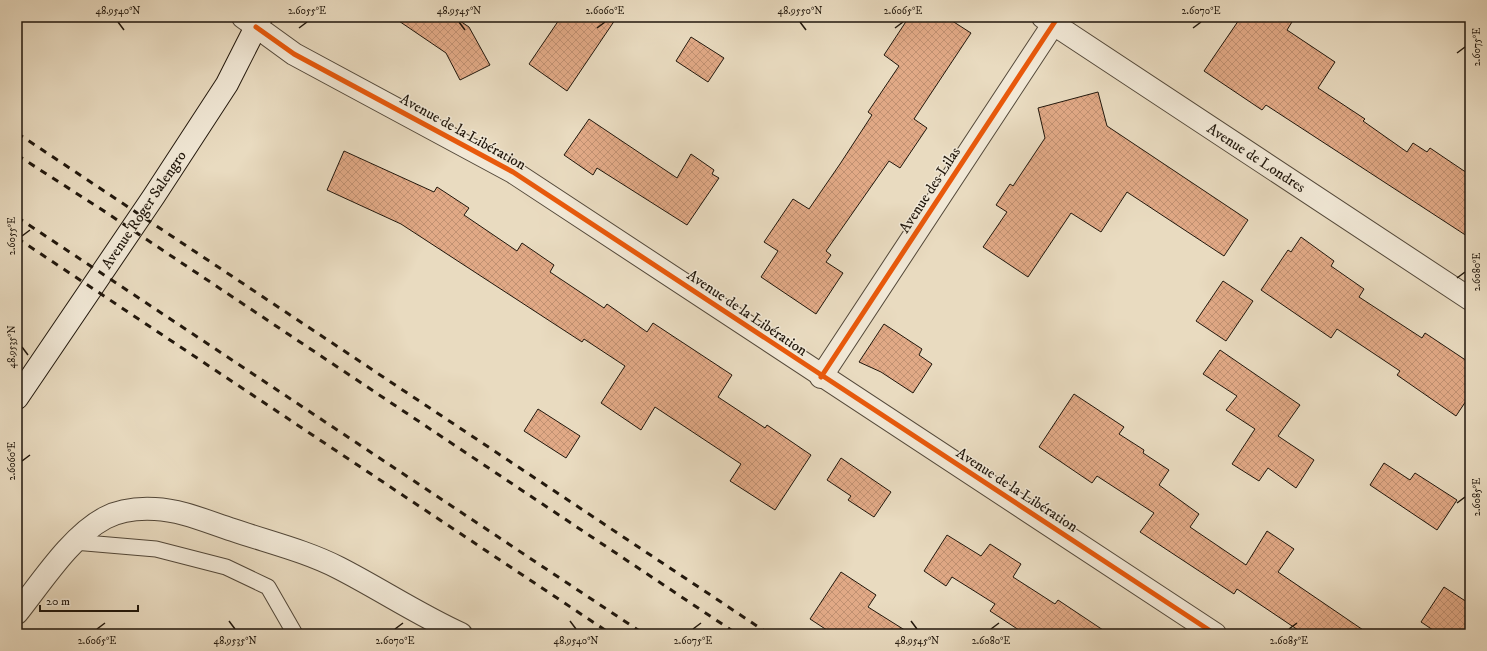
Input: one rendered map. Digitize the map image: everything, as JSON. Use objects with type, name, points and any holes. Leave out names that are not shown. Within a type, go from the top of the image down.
[{"type":"street","name":"Avenue de Londres","points":[[1052,19],[1470,299]]},
{"type":"street","name":"Avenue des Lilas","points":[[821,377],[1052,19]]},
{"type":"street","name":"Avenue de la Libération","points":[[253,20],[294,54],[513,172],[821,377],[1215,634]]},
{"type":"street","name":"Avenue Roger Salengro","points":[[17,398],[150,202],[227,84],[253,20]]},
{"type":"street","points":[[17,613],[74,542],[90,528],[119,512],[133,509],[156,509],[179,513],[303,553],[338,567],[433,628],[461,634]]},
{"type":"lane","points":[[74,542],[156,549],[226,567],[268,587],[295,634]]},
{"type":"building","points":[[393,17],[454,17],[469,27],[490,65],[460,80],[446,53]]},
{"type":"building","points":[[561,17],[617,17],[567,91],[529,64]]},
{"type":"building","points":[[909,17],[946,17],[971,33],[914,119],[927,128],[900,168],[889,161],[826,251],[831,255],[826,262],[843,273],[816,314],[761,277],[778,251],[764,242],[793,199],[809,209],[872,115],[868,112],[899,66],[884,55]]},
{"type":"building","points":[[1241,17],[1295,17],[1287,30],[1335,62],[1318,88],[1365,119],[1363,121],[1407,152],[1413,143],[1427,152],[1430,148],[1470,175],[1470,238],[1266,105],[1262,110],[1204,71]]},
{"type":"building","points":[[691,37],[724,58],[708,82],[676,61]]},
{"type":"building","points":[[1098,92],[1107,126],[1248,220],[1224,256],[1127,192],[1101,232],[1071,213],[1028,277],[983,247],[1007,212],[996,205],[1010,184],[1013,186],[1045,138],[1038,108]]},
{"type":"building","points":[[589,119],[677,178],[691,154],[714,170],[712,174],[719,178],[687,225],[597,168],[593,175],[564,155]]},
{"type":"building","points":[[344,151],[434,192],[437,187],[469,208],[464,215],[517,251],[522,243],[554,265],[550,272],[604,308],[607,304],[647,332],[653,323],[732,375],[718,397],[765,428],[767,425],[811,455],[775,510],[730,481],[741,464],[655,407],[641,430],[601,403],[625,366],[584,339],[582,342],[401,224],[327,190]]},
{"type":"building","points":[[1301,237],[1334,261],[1331,266],[1364,289],[1359,297],[1422,338],[1425,333],[1470,363],[1470,395],[1456,416],[1397,375],[1400,371],[1337,329],[1331,338],[1261,290],[1288,250],[1291,252]]},
{"type":"building","points":[[1223,281],[1253,301],[1226,341],[1196,321]]},
{"type":"building","points":[[884,324],[922,349],[919,355],[932,364],[913,393],[881,372],[859,362]]},
{"type":"building","points":[[1220,350],[1300,405],[1278,436],[1314,460],[1296,488],[1268,468],[1259,481],[1232,464],[1255,429],[1226,410],[1237,396],[1203,374]]},
{"type":"building","points":[[1074,394],[1124,427],[1119,434],[1144,450],[1143,453],[1169,470],[1159,485],[1199,514],[1190,527],[1246,565],[1267,531],[1294,549],[1278,572],[1369,634],[1304,634],[1237,589],[1234,594],[1140,532],[1154,513],[1097,476],[1092,483],[1039,447]]},
{"type":"building","points":[[538,409],[580,436],[566,458],[524,431]]},
{"type":"building","points":[[841,458],[891,492],[874,517],[848,500],[851,496],[827,480]]},
{"type":"building","points":[[1384,463],[1410,480],[1415,473],[1457,500],[1437,530],[1370,485]]},
{"type":"building","points":[[947,535],[981,556],[990,544],[1021,564],[1013,577],[1055,604],[1058,600],[1109,634],[1025,634],[990,611],[995,604],[952,577],[946,586],[924,571]]},
{"type":"building","points":[[841,572],[876,595],[868,607],[911,634],[833,634],[810,619]]},
{"type":"building","points":[[1444,587],[1470,604],[1470,634],[1439,634],[1421,622]]},
{"type":"railway","points":[[17,133],[769,634]]},
{"type":"railway","points":[[17,155],[107,213],[737,634]]},
{"type":"railway","points":[[17,217],[644,634]]},
{"type":"railway","points":[[17,238],[611,634]]},
{"type":"cycle path","points":[[821,377],[1058,17]]},
{"type":"cycle path","points":[[256,27],[294,54],[513,172],[1215,634]]}]
